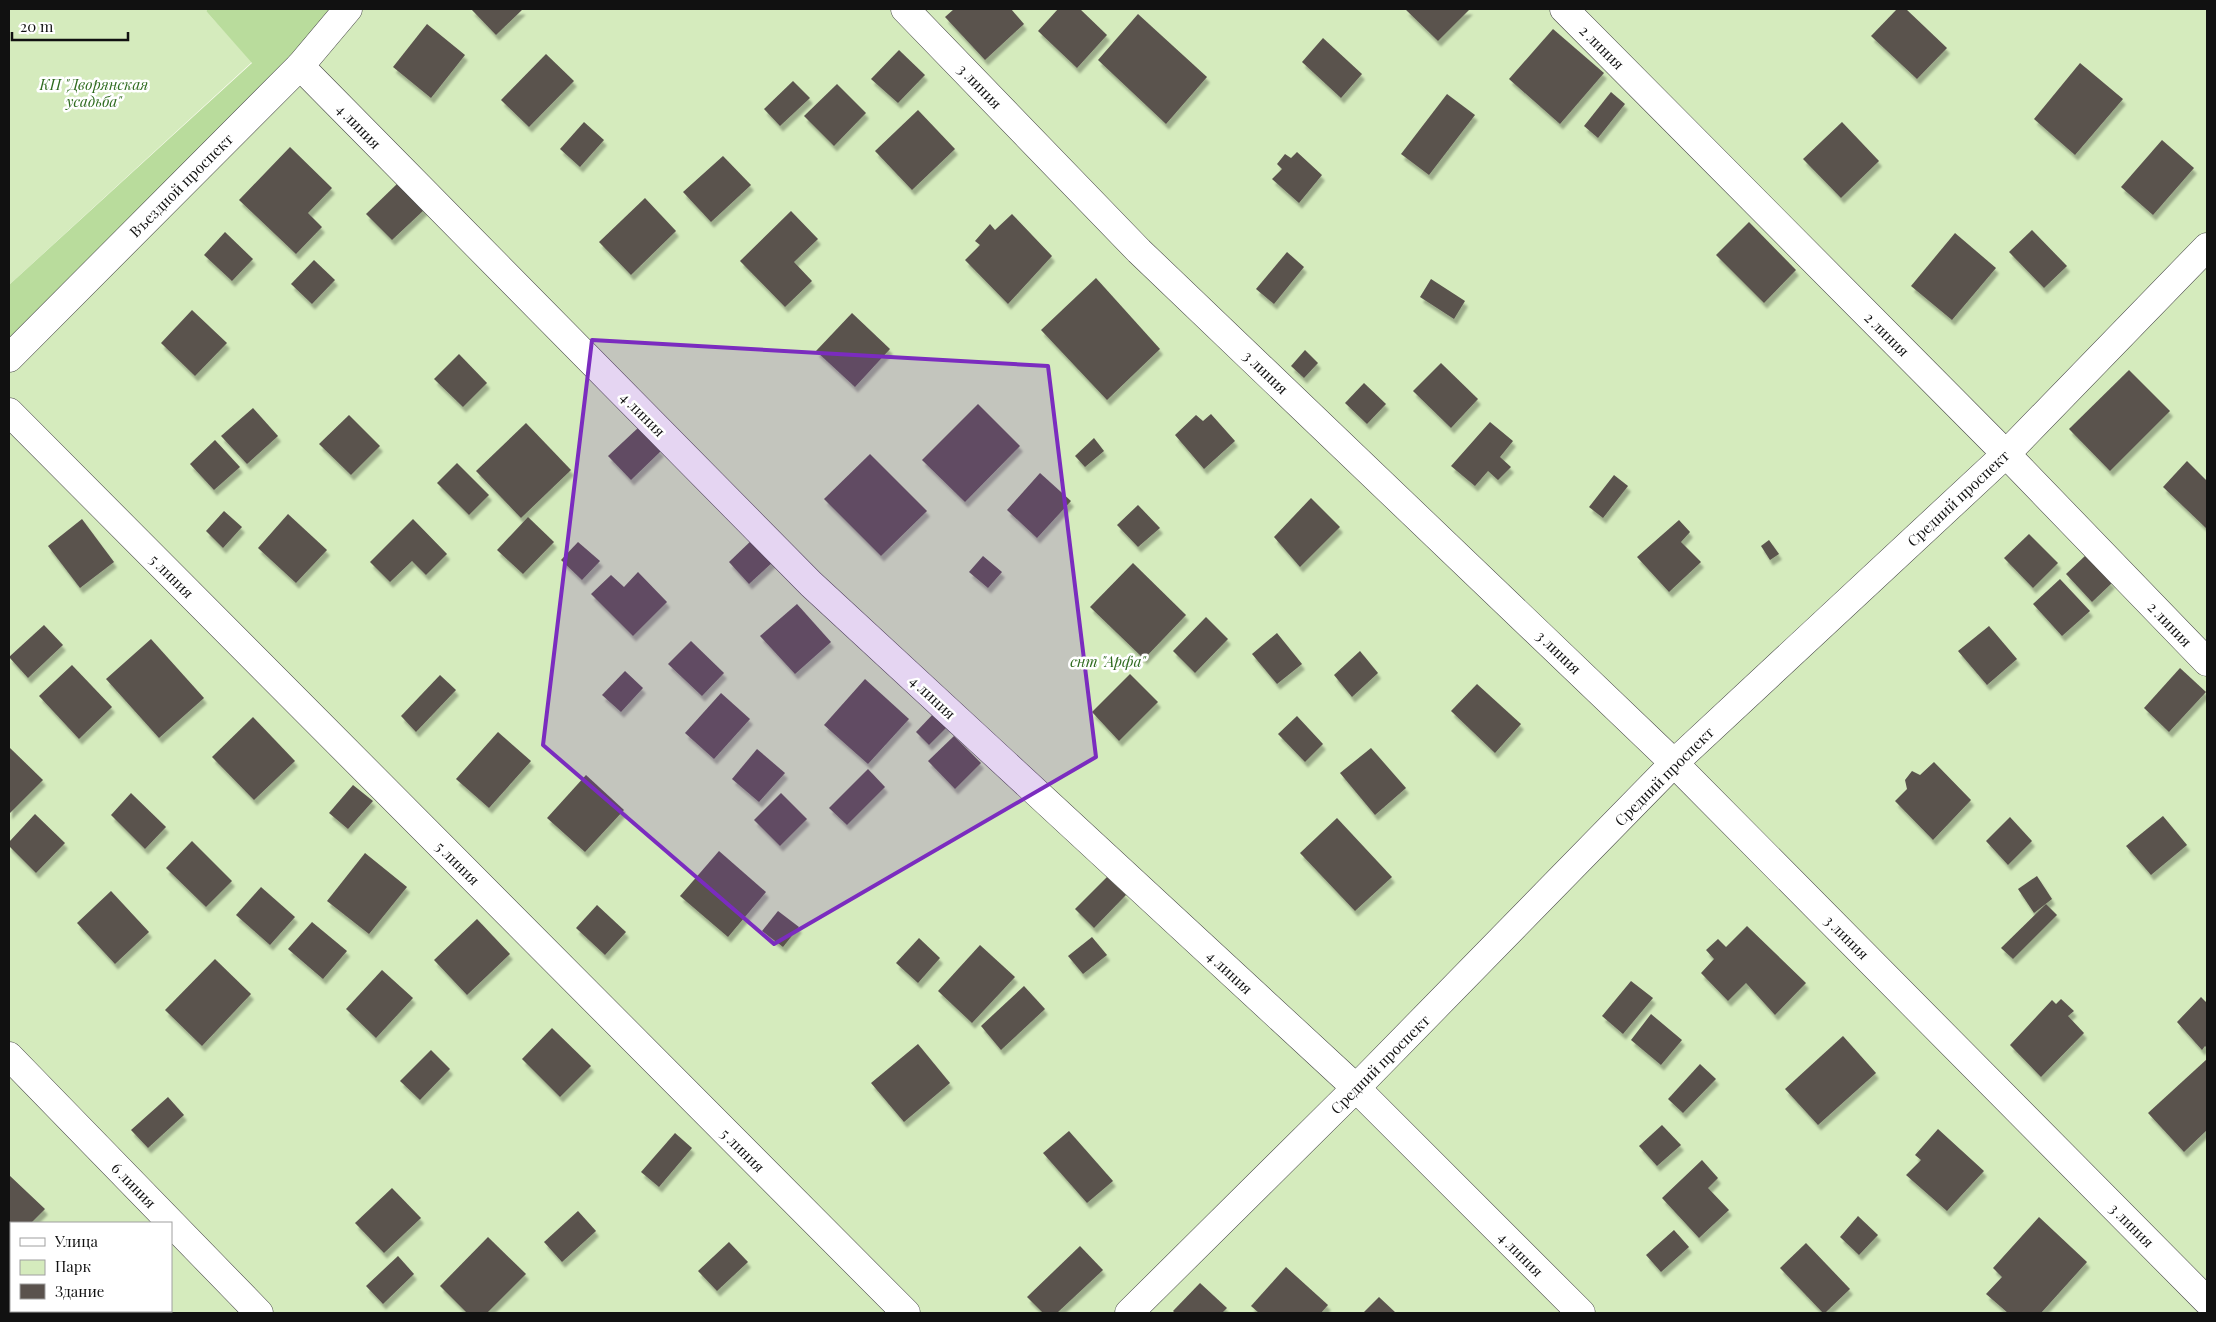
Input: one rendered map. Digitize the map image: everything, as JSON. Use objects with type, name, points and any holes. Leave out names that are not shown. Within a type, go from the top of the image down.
[{"type":"street","name":"Въездной проспект","points":[[9,358],[300,66],[348,9]]},
{"type":"street","name":"3 линия","points":[[906,9],[1139,251],[1674,763],[2207,1301]]},
{"type":"street","name":"2 линия","points":[[1564,9],[2006,454],[2207,662]]},
{"type":"street","name":"4 линия","points":[[300,66],[811,584],[1356,1088],[1581,1313]]},
{"type":"street","name":"Средний проспект","points":[[1129,1313],[1356,1088],[1674,763],[2006,454],[2207,247]]},
{"type":"street","name":"5 линия","points":[[9,412],[906,1313]]},
{"type":"street","name":"6 линия","points":[[9,1056],[170,1222]]},
{"type":"street","name":"6 линия","points":[[172,1224],[259,1313]]},
{"type":"highlighted area","points":[[592,340],[1048,366],[1096,757],[774,944],[543,745]]},
{"type":"green space","name":"КП \"Дворянская усадьба\"","points":[[9,9],[208,9],[206,11],[252,62],[9,285]]},
{"type":"green space","points":[[208,9],[343,9],[9,357],[9,285],[252,63],[206,11]]},
{"type":"green space","name":"снт \"Арфа\"","points":[[343,9],[2207,9],[2207,1313],[9,1313],[9,357]]},
{"type":"building","points":[[471,9],[523,9],[496,35]]},
{"type":"building","points":[[954,9],[1011,9],[1024,24],[985,60],[945,17]]},
{"type":"building","points":[[1058,9],[1080,9],[1107,35],[1077,68],[1038,31]]},
{"type":"building","points":[[1405,9],[1470,9],[1438,41]]},
{"type":"building","points":[[1897,9],[1906,9],[1947,48],[1917,79],[1871,36]]},
{"type":"building","points":[[1138,14],[1207,77],[1166,124],[1098,60]]},
{"type":"building","points":[[427,24],[465,55],[431,98],[393,67]]},
{"type":"building","points":[[1553,29],[1604,73],[1560,124],[1509,79]]},
{"type":"building","points":[[1323,38],[1362,74],[1341,98],[1302,62]]},
{"type":"building","points":[[899,50],[925,75],[898,103],[871,79]]},
{"type":"building","points":[[546,54],[574,81],[529,127],[501,100]]},
{"type":"building","points":[[2080,63],[2123,99],[2075,155],[2034,119]]},
{"type":"building","points":[[793,81],[810,98],[780,126],[764,109]]},
{"type":"building","points":[[837,84],[866,113],[834,146],[804,116]]},
{"type":"building","points":[[1611,92],[1625,104],[1598,138],[1584,126]]},
{"type":"building","points":[[1447,94],[1475,115],[1429,175],[1401,154]]},
{"type":"building","points":[[918,110],[955,149],[912,190],[875,151]]},
{"type":"building","points":[[584,122],[604,140],[580,167],[560,149]]},
{"type":"building","points":[[1842,122],[1879,161],[1841,198],[1803,159]]},
{"type":"building","points":[[2162,140],[2194,168],[2153,215],[2121,187]]},
{"type":"building","points":[[290,147],[332,188],[308,213],[322,227],[296,254],[239,200]]},
{"type":"building","points":[[1297,152],[1322,175],[1299,203],[1272,179],[1282,169],[1277,164],[1285,154],[1291,158]]},
{"type":"building","points":[[723,156],[751,185],[711,222],[683,192]]},
{"type":"building","points":[[399,182],[425,209],[392,240],[366,214]]},
{"type":"building","points":[[645,198],[676,231],[631,275],[599,242]]},
{"type":"building","points":[[791,211],[818,239],[794,262],[812,281],[785,307],[740,261]]},
{"type":"building","points":[[1012,214],[1052,256],[1008,304],[965,260],[980,245],[975,241],[990,224],[995,230]]},
{"type":"building","points":[[1749,222],[1796,270],[1764,303],[1716,255]]},
{"type":"building","points":[[2032,230],[2067,266],[2044,288],[2009,252]]},
{"type":"building","points":[[225,232],[253,259],[232,281],[204,255]]},
{"type":"building","points":[[1955,233],[1996,268],[1952,320],[1911,286]]},
{"type":"building","points":[[1287,252],[1304,267],[1274,304],[1256,289]]},
{"type":"building","points":[[314,260],[335,280],[312,304],[291,284]]},
{"type":"building","points":[[1096,278],[1160,349],[1107,400],[1041,330]]},
{"type":"building","points":[[1431,279],[1465,301],[1454,319],[1420,297]]},
{"type":"building","points":[[192,310],[227,343],[195,376],[161,343]]},
{"type":"building","points":[[852,313],[890,349],[855,387],[816,351]]},
{"type":"building","points":[[1305,350],[1318,363],[1304,378],[1291,366]]},
{"type":"building","points":[[459,354],[487,383],[463,407],[434,379]]},
{"type":"building","points":[[1441,363],[1478,399],[1451,428],[1413,391]]},
{"type":"building","points":[[2129,370],[2170,411],[2110,471],[2069,429]]},
{"type":"building","points":[[1364,383],[1386,404],[1367,424],[1345,403]]},
{"type":"building","points":[[978,404],[1020,446],[965,502],[922,460]]},
{"type":"building","points":[[253,408],[278,436],[247,464],[221,436]]},
{"type":"building","points":[[1211,414],[1235,441],[1204,469],[1175,435],[1196,415],[1203,421]]},
{"type":"building","points":[[349,415],[380,446],[351,475],[319,444]]},
{"type":"building","points":[[1490,422],[1513,441],[1500,457],[1511,467],[1498,480],[1488,471],[1475,486],[1451,466]]},
{"type":"building","points":[[526,423],[571,470],[521,518],[476,471]]},
{"type":"building","points":[[639,427],[661,451],[631,480],[608,456]]},
{"type":"building","points":[[1094,438],[1104,451],[1085,467],[1075,456]]},
{"type":"building","points":[[215,440],[240,467],[214,490],[190,464]]},
{"type":"building","points":[[870,454],[927,511],[881,556],[824,499]]},
{"type":"building","points":[[2187,461],[2207,481],[2207,529],[2163,487]]},
{"type":"building","points":[[457,463],[489,495],[469,515],[437,483]]},
{"type":"building","points":[[1040,473],[1071,501],[1037,538],[1007,510]]},
{"type":"building","points":[[1614,475],[1628,486],[1603,518],[1589,507]]},
{"type":"building","points":[[1311,498],[1340,527],[1300,567],[1274,537]]},
{"type":"building","points":[[1138,505],[1160,528],[1138,547],[1117,525]]},
{"type":"building","points":[[224,511],[242,527],[223,548],[206,531]]},
{"type":"building","points":[[288,514],[327,550],[296,583],[258,548]]},
{"type":"building","points":[[528,517],[554,542],[523,574],[497,550]]},
{"type":"building","points":[[82,519],[114,562],[80,588],[48,546]]},
{"type":"building","points":[[413,519],[447,554],[426,575],[412,561],[390,582],[370,562]]},
{"type":"building","points":[[1679,520],[1690,532],[1681,542],[1701,562],[1669,592],[1637,557]]},
{"type":"building","points":[[2029,534],[2058,563],[2033,588],[2004,558]]},
{"type":"building","points":[[755,537],[775,560],[749,584],[729,562]]},
{"type":"building","points":[[1769,540],[1779,554],[1770,560],[1761,546]]},
{"type":"building","points":[[578,542],[600,561],[582,580],[561,560]]},
{"type":"building","points":[[2086,555],[2112,583],[2092,602],[2066,574]]},
{"type":"building","points":[[983,556],[1002,572],[988,588],[969,572]]},
{"type":"building","points":[[1133,563],[1186,615],[1144,659],[1090,607]]},
{"type":"building","points":[[638,572],[667,602],[633,636],[591,594],[611,575],[624,587]]},
{"type":"building","points":[[2060,579],[2090,611],[2062,636],[2033,604]]},
{"type":"building","points":[[797,604],[831,642],[795,674],[760,636]]},
{"type":"building","points":[[1206,617],[1228,639],[1195,673],[1173,651]]},
{"type":"building","points":[[44,625],[63,645],[28,678],[9,657]]},
{"type":"building","points":[[1989,626],[2017,659],[1987,685],[1958,651]]},
{"type":"building","points":[[1277,633],[1302,664],[1277,684],[1252,654]]},
{"type":"building","points":[[151,639],[204,698],[159,738],[106,679]]},
{"type":"building","points":[[691,641],[724,673],[702,696],[668,664]]},
{"type":"building","points":[[1360,651],[1378,673],[1352,697],[1334,675]]},
{"type":"building","points":[[72,665],[112,707],[79,739],[39,696]]},
{"type":"building","points":[[2180,668],[2206,692],[2169,732],[2144,708]]},
{"type":"building","points":[[625,671],[643,688],[621,712],[602,695]]},
{"type":"building","points":[[1130,674],[1158,702],[1119,741],[1092,712]]},
{"type":"building","points":[[440,675],[456,690],[416,732],[401,716]]},
{"type":"building","points":[[865,679],[909,719],[868,764],[824,725]]},
{"type":"building","points":[[1477,684],[1521,724],[1495,753],[1451,711]]},
{"type":"building","points":[[721,693],[750,719],[714,759],[685,733]]},
{"type":"building","points":[[935,712],[949,725],[929,745],[916,732]]},
{"type":"building","points":[[1297,716],[1323,744],[1305,762],[1278,734]]},
{"type":"building","points":[[253,717],[295,761],[254,800],[212,757]]},
{"type":"building","points":[[498,732],[531,761],[489,808],[456,779]]},
{"type":"building","points":[[954,736],[981,763],[955,789],[928,761]]},
{"type":"building","points":[[9,747],[43,780],[9,814]]},
{"type":"building","points":[[1371,748],[1406,788],[1375,815],[1340,773]]},
{"type":"building","points":[[757,749],[785,773],[759,802],[732,779]]},
{"type":"building","points":[[1934,762],[1971,800],[1933,840],[1895,801],[1907,789],[1905,780],[1912,771],[1920,775]]},
{"type":"building","points":[[868,769],[885,787],[847,825],[829,808]]},
{"type":"building","points":[[586,775],[624,810],[585,852],[547,818]]},
{"type":"building","points":[[353,785],[373,801],[348,829],[329,813]]},
{"type":"building","points":[[131,793],[166,827],[145,849],[111,815]]},
{"type":"building","points":[[781,793],[807,819],[780,846],[754,820]]},
{"type":"building","points":[[35,814],[65,843],[36,873],[9,846],[9,842]]},
{"type":"building","points":[[2163,816],[2187,845],[2151,875],[2126,846]]},
{"type":"building","points":[[2010,817],[2032,841],[2008,865],[1986,841]]},
{"type":"building","points":[[1337,818],[1392,877],[1355,911],[1300,853]]},
{"type":"building","points":[[192,841],[232,881],[206,907],[166,868]]},
{"type":"building","points":[[719,851],[766,892],[728,937],[680,896]]},
{"type":"building","points":[[365,853],[407,887],[369,934],[327,901]]},
{"type":"building","points":[[2037,876],[2052,899],[2034,913],[2018,889]]},
{"type":"building","points":[[1107,877],[1126,895],[1094,928],[1075,909]]},
{"type":"building","points":[[261,887],[295,917],[270,945],[236,915]]},
{"type":"building","points":[[111,891],[149,932],[115,964],[77,923]]},
{"type":"building","points":[[2046,904],[2057,915],[2013,959],[2001,948]]},
{"type":"building","points":[[597,905],[626,932],[605,955],[576,928]]},
{"type":"building","points":[[778,911],[799,927],[783,947],[762,931]]},
{"type":"building","points":[[477,919],[510,954],[467,995],[434,960]]},
{"type":"building","points":[[312,922],[347,951],[323,979],[288,949]]},
{"type":"building","points":[[1747,926],[1806,983],[1775,1015],[1746,983],[1728,1001],[1701,973],[1714,959],[1706,950],[1718,939],[1726,947]]},
{"type":"building","points":[[1092,937],[1107,955],[1083,974],[1068,956]]},
{"type":"building","points":[[919,938],[940,958],[918,983],[896,963]]},
{"type":"building","points":[[980,945],[1015,977],[972,1023],[938,991]]},
{"type":"building","points":[[215,959],[251,994],[202,1046],[165,1010]]},
{"type":"building","points":[[382,970],[413,998],[376,1038],[346,1009]]},
{"type":"building","points":[[1631,981],[1653,998],[1623,1034],[1602,1016]]},
{"type":"building","points":[[1024,986],[1045,1009],[1001,1050],[981,1026]]},
{"type":"building","points":[[2201,997],[2207,1003],[2207,1048],[2205,1046],[2202,1050],[2177,1022]]},
{"type":"building","points":[[2061,999],[2074,1011],[2068,1016],[2084,1033],[2041,1077],[2010,1045],[2052,1000],[2056,1004]]},
{"type":"building","points":[[1651,1014],[1682,1040],[1661,1065],[1631,1040]]},
{"type":"building","points":[[552,1028],[591,1066],[560,1097],[522,1059]]},
{"type":"building","points":[[1843,1036],[1876,1073],[1818,1125],[1785,1089]]},
{"type":"building","points":[[918,1044],[950,1083],[904,1122],[871,1083]]},
{"type":"building","points":[[431,1050],[450,1069],[420,1100],[400,1081]]},
{"type":"building","points":[[2207,1059],[2207,1130],[2184,1152],[2148,1113]]},
{"type":"building","points":[[1700,1064],[1716,1079],[1683,1113],[1668,1099]]},
{"type":"building","points":[[168,1097],[184,1115],[148,1148],[131,1130]]},
{"type":"building","points":[[1662,1125],[1681,1145],[1657,1166],[1639,1146]]},
{"type":"building","points":[[1938,1129],[1984,1171],[1947,1211],[1906,1175],[1921,1160],[1915,1155]]},
{"type":"building","points":[[1069,1131],[1113,1181],[1087,1203],[1043,1153]]},
{"type":"building","points":[[675,1133],[692,1148],[659,1187],[641,1172]]},
{"type":"building","points":[[1702,1160],[1718,1178],[1708,1188],[1729,1210],[1699,1238],[1662,1198]]},
{"type":"building","points":[[9,1175],[45,1209],[32,1222],[10,1222],[9,1247]]},
{"type":"building","points":[[392,1188],[421,1218],[384,1253],[355,1223]]},
{"type":"building","points":[[578,1211],[596,1231],[562,1262],[544,1242]]},
{"type":"building","points":[[1858,1216],[1878,1235],[1859,1255],[1840,1237]]},
{"type":"building","points":[[2039,1217],[2087,1262],[2041,1313],[2008,1313],[1986,1294],[2002,1277],[1993,1268]]},
{"type":"building","points":[[1674,1230],[1689,1247],[1661,1272],[1646,1255]]},
{"type":"building","points":[[488,1237],[526,1274],[487,1313],[467,1313],[440,1286]]},
{"type":"building","points":[[729,1242],[748,1262],[717,1291],[698,1271]]},
{"type":"building","points":[[1806,1243],[1850,1289],[1825,1313],[1780,1268]]},
{"type":"building","points":[[1080,1246],[1103,1270],[1057,1313],[1043,1313],[1027,1297]]},
{"type":"building","points":[[398,1256],[414,1274],[383,1304],[366,1286]]},
{"type":"building","points":[[1286,1267],[1328,1305],[1321,1313],[1259,1313],[1251,1306]]},
{"type":"building","points":[[1200,1283],[1227,1308],[1222,1313],[1175,1313],[1173,1311]]},
{"type":"building","points":[[1379,1297],[1396,1313],[1363,1313]]},
{"type":"building","points":[[9,1300],[10,1312],[18,1312],[9,1313]]}]
